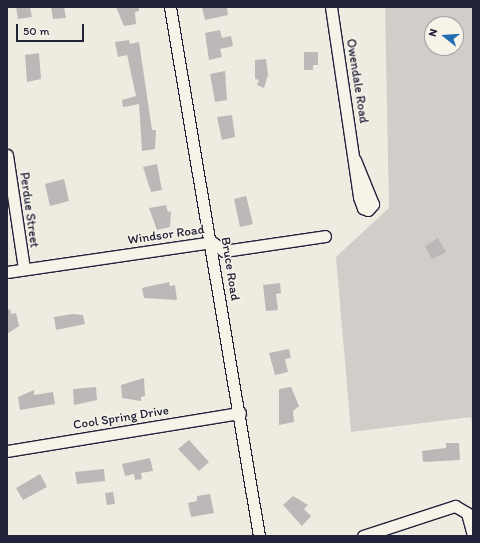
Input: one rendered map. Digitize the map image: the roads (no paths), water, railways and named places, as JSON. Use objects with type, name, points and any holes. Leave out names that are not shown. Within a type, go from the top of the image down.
[{"type":"street","name":"Bruce Road","points":[[170,7],[212,242],[259,536]]},
{"type":"street","name":"Owendale Road","points":[[331,7],[355,160]]},
{"type":"street","name":"Perdue Street","points":[[7,155],[24,269]]},
{"type":"street","name":"Windsor Road","points":[[7,272],[212,242],[224,251],[325,236]]},
{"type":"street","name":"Cool Spring Drive","points":[[7,451],[240,413]]},
{"type":"street","points":[[362,536],[455,506],[466,513],[473,536]]}]
